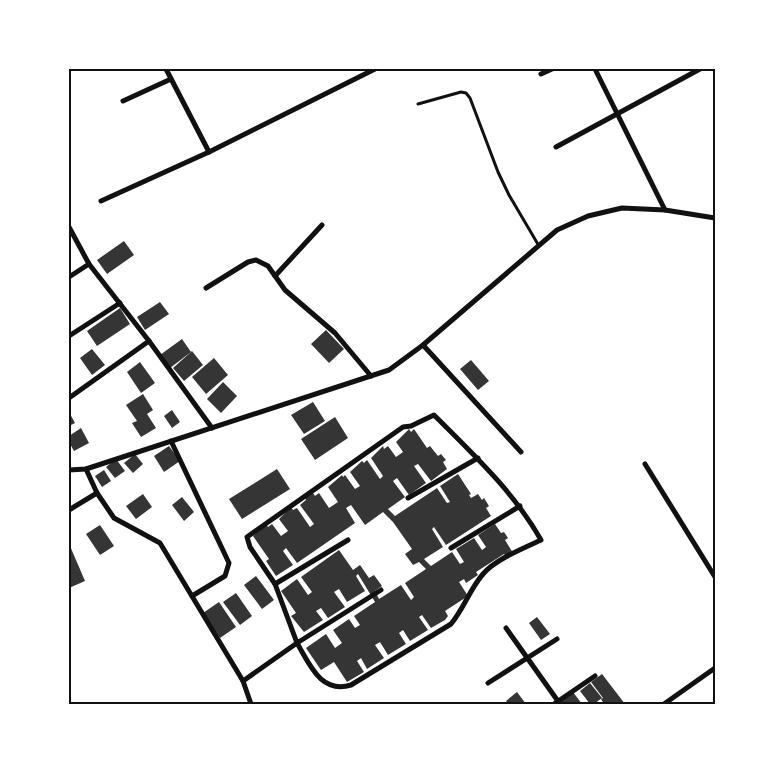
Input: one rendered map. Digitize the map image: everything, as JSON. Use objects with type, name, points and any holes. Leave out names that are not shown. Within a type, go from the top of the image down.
[{"type":"street","points":[[101,201],[209,152],[375,69]]},
{"type":"street","points":[[541,74],[552,69]]},
{"type":"street","points":[[595,69],[665,210]]},
{"type":"street","points":[[556,147],[700,69]]},
{"type":"street","points":[[168,70],[209,152]]},
{"type":"street","points":[[123,101],[171,78]]},
{"type":"street","points":[[69,470],[86,469],[388,370],[423,345],[557,230],[588,216],[622,208],[665,210],[715,218]]},
{"type":"street","points":[[275,276],[322,224]]},
{"type":"street","points":[[69,227],[89,264],[149,341],[212,428]]},
{"type":"street","points":[[206,288],[248,262],[256,260],[263,262],[285,290],[304,309],[335,333],[371,376]]},
{"type":"street","points":[[69,277],[89,264]]},
{"type":"street","points":[[69,336],[120,303]]},
{"type":"street","points":[[69,398],[149,341]]},
{"type":"street","points":[[423,345],[521,452]]},
{"type":"street","points":[[434,415],[478,458],[520,506],[541,540],[514,553],[484,572],[460,614],[451,624],[351,685],[342,688],[332,686],[316,675],[297,643],[275,584],[248,544],[248,536],[403,428],[434,415]]},
{"type":"street","points":[[171,441],[229,563],[225,576],[192,596]]},
{"type":"street","points":[[408,498],[478,458]]},
{"type":"street","points":[[645,464],[715,577]]},
{"type":"street","points":[[86,469],[97,493],[114,518],[160,544],[243,681],[251,704]]},
{"type":"street","points":[[69,510],[97,493]]},
{"type":"street","points":[[451,548],[520,506]]},
{"type":"street","points":[[275,584],[348,540]]},
{"type":"street","points":[[243,681],[297,643],[381,590]]},
{"type":"street","points":[[506,628],[528,657],[557,703],[596,676]]},
{"type":"street","points":[[488,683],[556,639]]},
{"type":"street","points":[[664,704],[715,668]]},
{"type":"lane","points":[[418,104],[461,92],[466,93],[470,98],[508,195],[539,246]]},
{"type":"building","points":[[124,241],[134,255],[107,274],[97,260]]},
{"type":"building","points":[[160,302],[169,314],[145,330],[137,317]]},
{"type":"building","points":[[120,308],[130,324],[97,346],[87,331]]},
{"type":"building","points":[[326,330],[344,349],[329,363],[311,344]]},
{"type":"building","points":[[182,339],[191,352],[170,368],[160,355]]},
{"type":"building","points":[[92,349],[105,365],[92,375],[80,358]]},
{"type":"building","points":[[192,351],[203,365],[184,381],[173,368]]},
{"type":"building","points":[[214,358],[228,375],[206,394],[192,377]]},
{"type":"building","points":[[471,360],[489,381],[478,390],[460,369]]},
{"type":"building","points":[[140,362],[155,383],[141,393],[127,372]]},
{"type":"building","points":[[223,382],[237,396],[221,413],[207,399]]},
{"type":"building","points":[[143,394],[153,410],[147,414],[156,428],[141,437],[132,423],[137,421],[126,405]]},
{"type":"building","points":[[313,402],[325,421],[304,434],[291,415]]},
{"type":"building","points":[[172,410],[180,422],[172,428],[164,416]]},
{"type":"building","points":[[69,412],[75,423],[69,426]]},
{"type":"building","points":[[335,417],[348,438],[315,460],[301,439]]},
{"type":"building","points":[[81,428],[89,443],[74,451],[69,442],[69,436]]},
{"type":"building","points":[[409,429],[411,432],[414,429],[427,448],[430,446],[438,456],[441,454],[446,460],[443,462],[447,469],[431,481],[418,464],[414,466],[426,483],[409,495],[397,478],[393,481],[405,497],[388,509],[395,516],[437,488],[447,503],[450,502],[440,486],[458,474],[471,494],[469,495],[471,498],[478,494],[482,500],[484,498],[489,506],[486,508],[491,516],[446,545],[434,527],[432,529],[443,547],[424,559],[431,566],[452,552],[460,564],[464,562],[456,549],[474,538],[482,550],[486,547],[478,535],[495,524],[501,533],[504,532],[508,538],[505,540],[513,553],[507,557],[504,554],[476,572],[478,575],[466,583],[464,579],[459,582],[468,596],[445,611],[448,616],[445,620],[431,628],[422,615],[419,617],[428,630],[410,641],[403,630],[399,633],[406,644],[388,655],[380,642],[375,645],[384,658],[367,669],[361,658],[357,661],[364,672],[347,682],[334,662],[321,670],[306,648],[326,634],[335,648],[342,643],[333,630],[349,619],[355,628],[360,625],[354,616],[375,602],[358,574],[356,576],[365,591],[347,602],[339,589],[334,592],[345,607],[328,618],[321,608],[316,611],[323,620],[304,632],[291,616],[296,613],[281,591],[297,579],[308,595],[312,592],[301,577],[339,550],[353,570],[360,565],[369,578],[374,575],[382,586],[375,591],[379,599],[401,585],[411,600],[414,597],[405,583],[426,569],[419,562],[413,565],[405,554],[412,549],[393,522],[383,512],[365,525],[351,505],[346,508],[355,523],[297,563],[286,548],[283,551],[293,565],[276,576],[266,561],[269,559],[253,536],[266,524],[268,527],[272,524],[281,536],[288,531],[279,519],[291,507],[293,510],[297,508],[310,527],[314,524],[300,505],[306,500],[305,498],[313,493],[315,496],[319,493],[329,508],[338,502],[328,487],[342,475],[343,477],[345,475],[355,489],[360,486],[350,472],[362,461],[364,463],[367,460],[380,479],[383,476],[371,458],[383,446],[384,449],[388,446],[396,457],[403,452],[396,442]]},
{"type":"building","points":[[169,446],[180,461],[164,472],[154,456]]},
{"type":"building","points":[[135,454],[143,464],[133,473],[124,463]]},
{"type":"building","points":[[116,459],[125,471],[115,478],[106,467]]},
{"type":"building","points":[[277,469],[290,489],[242,519],[229,499]]},
{"type":"building","points":[[104,470],[111,481],[102,487],[95,476]]},
{"type":"building","points":[[143,494],[152,507],[136,519],[126,506]]},
{"type":"building","points":[[182,497],[194,512],[184,521],[172,505]]},
{"type":"building","points":[[100,525],[114,546],[100,555],[86,534]]},
{"type":"building","points":[[69,547],[85,581],[69,588]]},
{"type":"building","points":[[256,576],[274,600],[262,609],[244,585]]},
{"type":"building","points":[[236,593],[252,616],[240,625],[223,602]]},
{"type":"building","points":[[219,602],[236,627],[220,638],[203,613]]},
{"type":"building","points":[[537,617],[550,634],[541,640],[529,623]]},
{"type":"building","points":[[602,674],[625,704],[604,704],[601,699],[603,698],[591,682]]},
{"type":"building","points":[[590,683],[602,698],[594,704],[590,704],[580,691]]},
{"type":"building","points":[[517,692],[526,704],[509,704],[506,701]]},
{"type":"building","points":[[573,692],[582,704],[564,704],[561,701]]}]
